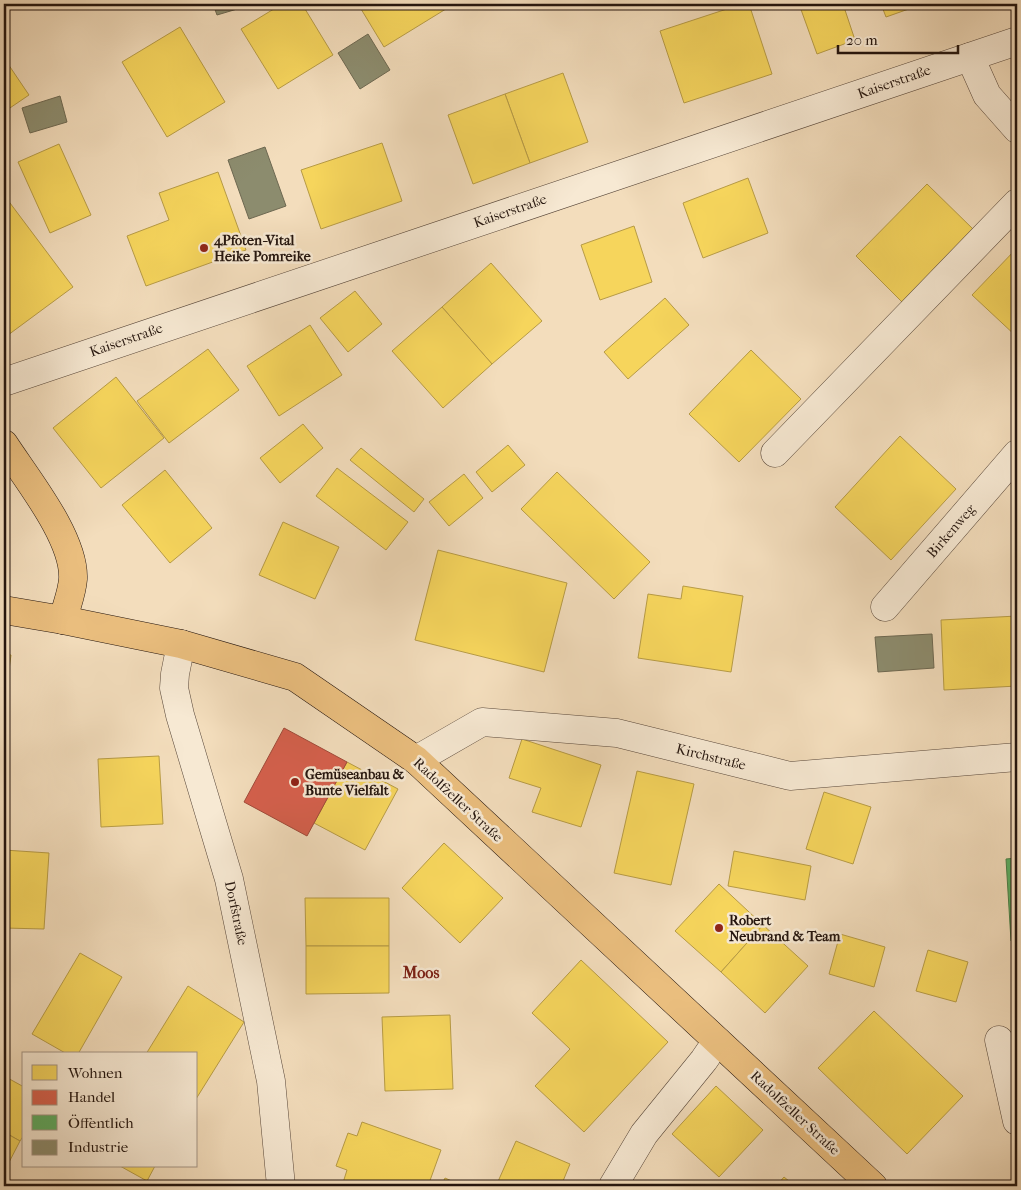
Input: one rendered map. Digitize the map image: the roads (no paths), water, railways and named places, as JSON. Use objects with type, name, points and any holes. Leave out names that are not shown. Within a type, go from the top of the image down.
[{"type":"main road","points":[[4,444],[60,530],[71,556],[73,580],[63,620]]},
{"type":"main road","name":"Radolfzeller Straße","points":[[4,610],[181,644],[295,677],[416,760],[873,1186]]},
{"type":"street","name":"Kaiserstraße","points":[[4,382],[1017,41]]},
{"type":"street","points":[[970,57],[987,95],[1017,129]]},
{"type":"street","points":[[775,453],[1017,203]]},
{"type":"street","name":"Birkenweg","points":[[885,607],[1017,454]]},
{"type":"street","name":"Dorfstraße","points":[[181,644],[174,674],[174,688],[180,715],[229,879],[271,1082],[281,1186]]},
{"type":"street","name":"Kirchstraße","points":[[416,760],[482,722],[617,734],[790,776],[1017,757]]},
{"type":"street","points":[[999,1040],[1017,1121]]},
{"type":"street","points":[[613,1186],[644,1134],[704,1060],[717,1041]]},
{"type":"place","name":"4Pfoten-Vital Heike Pomreike","points":[[204,248]]},
{"type":"place","name":"Gemüseanbau & Bunte Vielfalt","points":[[295,782]]},
{"type":"place","name":"Robert Neubrand & Team","points":[[719,928]]},
{"type":"district","name":"Moos","points":[[421,972]]}]
